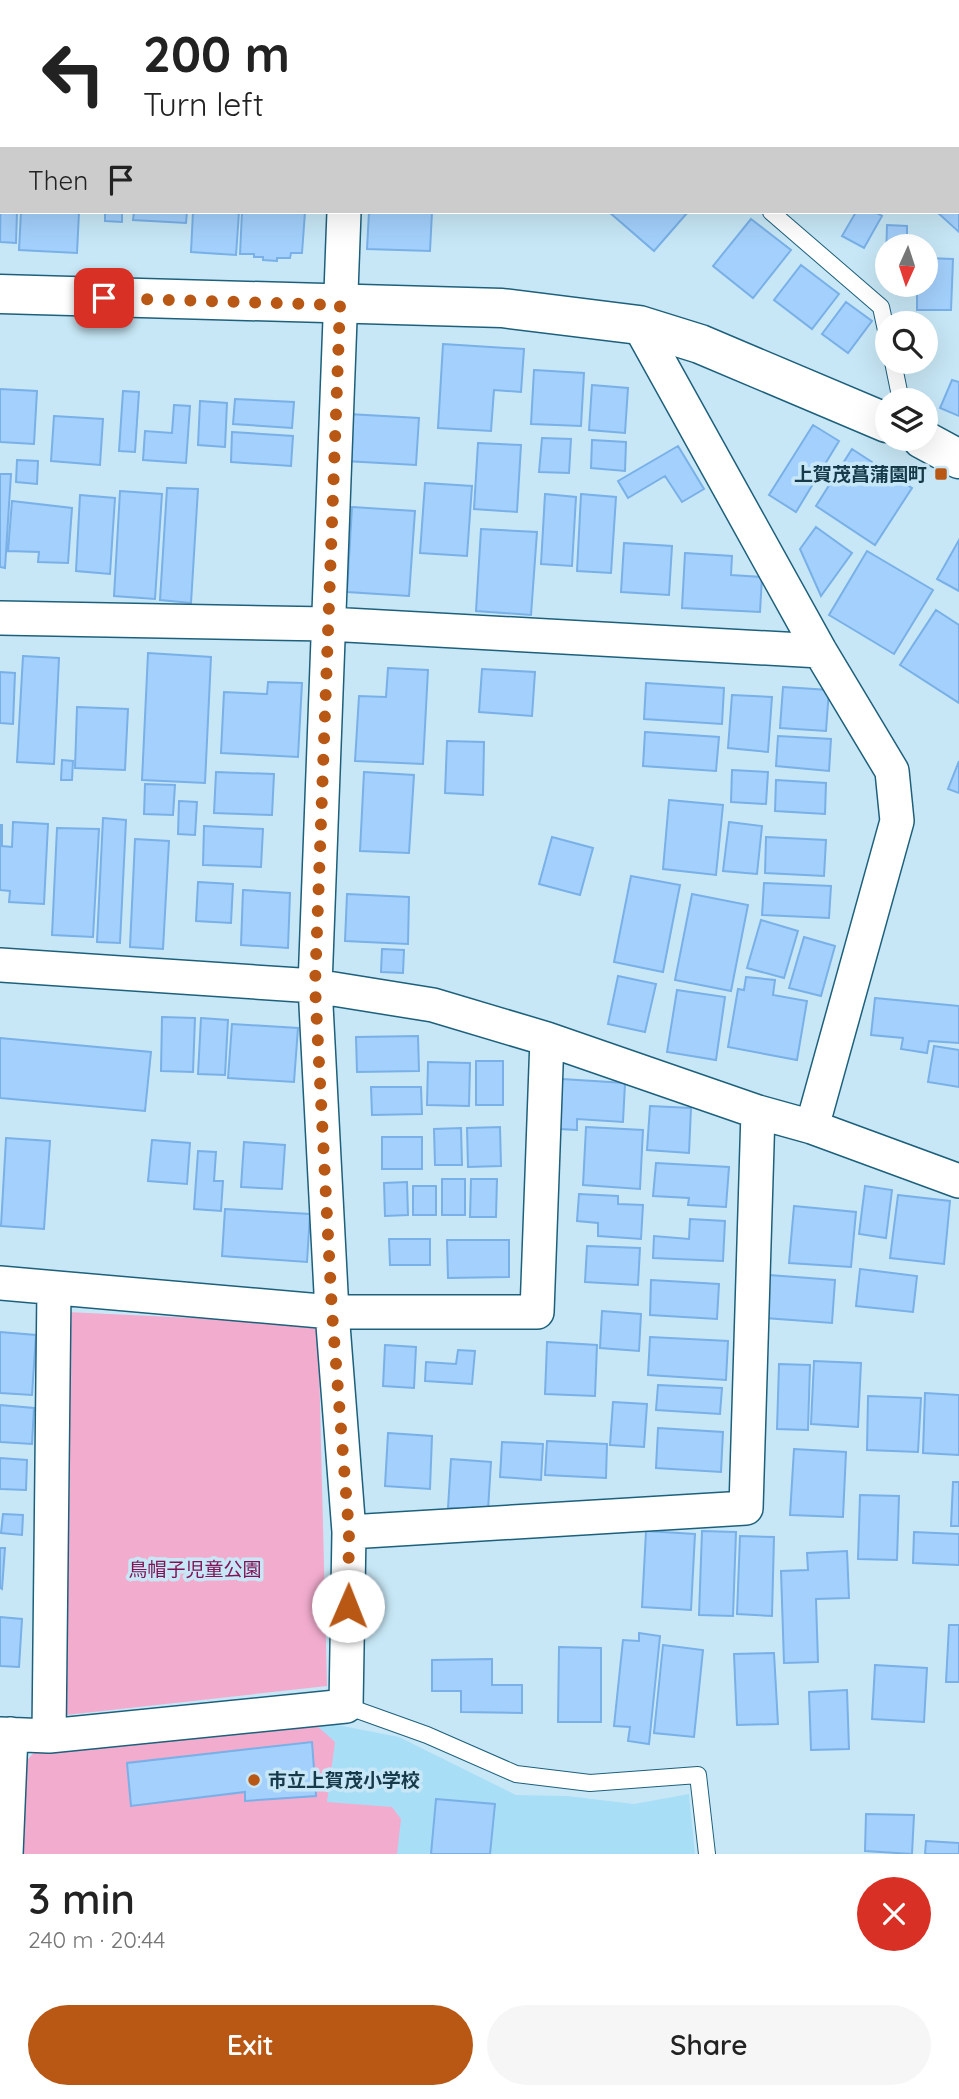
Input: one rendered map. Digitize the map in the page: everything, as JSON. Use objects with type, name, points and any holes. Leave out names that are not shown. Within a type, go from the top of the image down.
[{"type":"street","points":[[6,1854],[5,1734],[49,1736],[346,1706],[349,1532],[332,1312],[315,986],[344,214]]},
{"type":"street","points":[[0,294],[502,308],[639,325],[701,344],[875,418]]},
{"type":"street","points":[[639,325],[820,651],[892,771],[897,821],[812,1127]]},
{"type":"street","points":[[938,448],[959,459]]},
{"type":"street","points":[[0,618],[328,624],[820,651]]},
{"type":"street","points":[[0,965],[315,986],[433,1006],[547,1039],[758,1112],[812,1127],[959,1181]]},
{"type":"street","points":[[0,1283],[332,1312],[537,1312],[547,1039]]},
{"type":"street","points":[[349,1532],[746,1508],[758,1112]]},
{"type":"street","points":[[49,1736],[54,1288]]},
{"type":"lane","points":[[773,214],[881,307],[882,311]]},
{"type":"lane","points":[[346,1706],[427,1735],[516,1774],[590,1783],[698,1775],[706,1854]]},
{"type":"shaded area","name":"市立上賀茂小学校","points":[[317,1721],[399,1737],[516,1795],[567,1796],[634,1804],[689,1794],[695,1854],[19,1854]]},
{"type":"green space","name":"鳥帽子児童公園","points":[[67,1312],[318,1324],[327,1686],[66,1715]]},
{"type":"green space","name":"市立上賀茂小学校","points":[[316,1725],[335,1742],[327,1802],[392,1807],[401,1819],[397,1854],[19,1854],[21,1767],[37,1749]]},
{"type":"building","points":[[0,214],[17,214],[16,243],[0,242]]},
{"type":"building","points":[[21,214],[79,214],[77,253],[19,250]]},
{"type":"building","points":[[105,214],[122,214],[122,222],[105,221]]},
{"type":"building","points":[[134,214],[187,214],[186,223],[133,220]]},
{"type":"building","points":[[193,214],[239,214],[236,255],[191,252]]},
{"type":"building","points":[[242,214],[305,214],[302,253],[291,253],[290,258],[277,258],[277,261],[263,260],[263,257],[254,257],[254,254],[240,254]]},
{"type":"building","points":[[369,214],[432,214],[430,251],[367,249]]},
{"type":"building","points":[[611,214],[686,214],[654,251]]},
{"type":"building","points":[[855,214],[882,216],[864,248],[842,236]]},
{"type":"building","points":[[939,214],[959,214],[959,232]]},
{"type":"building","points":[[751,219],[791,250],[753,298],[713,266]]},
{"type":"building","points":[[887,225],[907,226],[907,234],[887,234]]},
{"type":"building","points":[[938,258],[953,259],[951,310],[917,310],[917,298],[938,298]]},
{"type":"building","points":[[801,265],[839,294],[812,329],[774,300]]},
{"type":"building","points":[[846,302],[872,321],[848,353],[822,334]]},
{"type":"building","points":[[443,344],[524,349],[521,392],[494,390],[491,431],[438,428]]},
{"type":"building","points":[[534,370],[584,373],[581,426],[531,424]]},
{"type":"building","points":[[952,380],[959,382],[959,416],[940,408]]},
{"type":"building","points":[[592,385],[628,388],[625,433],[589,430]]},
{"type":"building","points":[[0,389],[37,391],[34,444],[0,442]]},
{"type":"building","points":[[123,391],[139,392],[135,452],[119,451]]},
{"type":"building","points":[[235,399],[294,402],[292,428],[233,424]]},
{"type":"building","points":[[200,401],[227,403],[225,447],[198,445]]},
{"type":"building","points":[[174,405],[190,406],[186,463],[143,460],[145,431],[172,433]]},
{"type":"building","points":[[348,414],[419,418],[416,465],[345,461]]},
{"type":"building","points":[[54,416],[103,419],[100,465],[51,461]]},
{"type":"building","points":[[813,425],[839,441],[796,512],[769,495]]},
{"type":"building","points":[[232,432],[293,436],[291,466],[231,462]]},
{"type":"building","points":[[542,438],[571,439],[569,473],[539,472]]},
{"type":"building","points":[[592,440],[626,442],[625,471],[591,468]]},
{"type":"building","points":[[478,443],[521,445],[517,512],[474,509]]},
{"type":"building","points":[[678,446],[704,489],[682,502],[665,476],[628,498],[618,481]]},
{"type":"building","points":[[852,449],[912,488],[875,545],[816,506]]},
{"type":"building","points":[[17,460],[38,461],[37,484],[16,482]]},
{"type":"building","points":[[0,474],[11,474],[5,568],[0,567]]},
{"type":"building","points":[[425,483],[472,486],[467,556],[420,553]]},
{"type":"building","points":[[167,488],[198,489],[191,603],[160,600]]},
{"type":"building","points":[[120,491],[162,494],[155,599],[114,596]]},
{"type":"building","points":[[545,494],[576,497],[572,566],[541,564]]},
{"type":"building","points":[[581,494],[616,497],[611,573],[577,571]]},
{"type":"building","points":[[80,495],[115,498],[110,574],[76,571]]},
{"type":"building","points":[[12,501],[72,508],[68,563],[38,562],[39,552],[8,551]]},
{"type":"building","points":[[352,507],[415,511],[409,596],[347,592]]},
{"type":"building","points":[[816,527],[852,553],[821,596],[800,549]]},
{"type":"building","points":[[481,529],[537,532],[531,615],[476,611]]},
{"type":"building","points":[[959,540],[959,591],[937,579]]},
{"type":"building","points":[[624,543],[672,546],[669,595],[621,592]]},
{"type":"building","points":[[867,551],[933,590],[894,654],[829,615]]},
{"type":"building","points":[[685,553],[732,556],[731,575],[762,577],[760,612],[682,608]]},
{"type":"building","points":[[936,610],[959,625],[959,703],[900,665]]},
{"type":"building","points":[[148,653],[211,657],[205,783],[142,780]]},
{"type":"building","points":[[23,656],[59,658],[54,764],[17,762]]},
{"type":"building","points":[[388,668],[428,670],[423,764],[355,761],[359,696],[386,697]]},
{"type":"building","points":[[482,669],[535,672],[532,716],[479,712]]},
{"type":"building","points":[[0,672],[15,673],[13,724],[0,723]]},
{"type":"building","points":[[268,682],[302,683],[298,757],[221,753],[224,692],[267,694]]},
{"type":"building","points":[[646,683],[724,688],[722,724],[644,719]]},
{"type":"building","points":[[783,687],[829,690],[826,731],[780,728]]},
{"type":"building","points":[[732,695],[772,697],[768,752],[728,748]]},
{"type":"building","points":[[77,707],[128,709],[125,770],[75,768]]},
{"type":"building","points":[[645,732],[719,737],[716,771],[643,766]]},
{"type":"building","points":[[778,736],[831,739],[829,771],[776,766]]},
{"type":"building","points":[[447,741],[484,742],[483,795],[445,793]]},
{"type":"building","points":[[62,760],[73,761],[72,780],[61,780]]},
{"type":"building","points":[[959,761],[959,793],[948,789]]},
{"type":"building","points":[[732,770],[768,772],[766,804],[731,802]]},
{"type":"building","points":[[216,772],[274,774],[272,815],[214,813]]},
{"type":"building","points":[[364,772],[414,775],[409,853],[360,851]]},
{"type":"building","points":[[776,780],[826,783],[825,814],[775,811]]},
{"type":"building","points":[[145,784],[175,785],[173,815],[144,814]]},
{"type":"building","points":[[669,800],[723,805],[716,875],[663,869]]},
{"type":"building","points":[[179,801],[197,802],[195,835],[178,834]]},
{"type":"building","points":[[103,818],[126,820],[120,943],[97,942]]},
{"type":"building","points":[[13,822],[48,824],[44,904],[9,902],[10,891],[0,890],[0,825],[2,846],[12,847]]},
{"type":"building","points":[[729,822],[762,826],[757,874],[723,871]]},
{"type":"building","points":[[204,826],[263,829],[261,867],[203,865]]},
{"type":"building","points":[[57,828],[99,829],[93,937],[52,935]]},
{"type":"building","points":[[552,837],[593,848],[580,895],[539,884]]},
{"type":"building","points":[[766,837],[826,840],[824,876],[765,873]]},
{"type":"building","points":[[135,839],[169,841],[163,949],[130,947]]},
{"type":"building","points":[[631,876],[680,885],[663,972],[614,962]]},
{"type":"building","points":[[198,882],[233,884],[231,923],[196,921]]},
{"type":"building","points":[[764,883],[831,886],[829,918],[762,915]]},
{"type":"building","points":[[243,890],[290,893],[288,948],[241,945]]},
{"type":"building","points":[[347,894],[409,897],[408,944],[345,941]]},
{"type":"building","points":[[692,894],[748,905],[731,991],[675,980]]},
{"type":"building","points":[[761,920],[798,931],[784,978],[747,968]]},
{"type":"building","points":[[804,937],[835,946],[821,996],[789,988]]},
{"type":"building","points":[[382,949],[404,950],[403,973],[381,972]]},
{"type":"building","points":[[618,976],[656,984],[645,1032],[608,1024]]},
{"type":"building","points":[[746,977],[775,980],[773,995],[807,1001],[797,1060],[728,1047],[738,989],[744,990]]},
{"type":"building","points":[[677,990],[725,997],[716,1060],[667,1052]]},
{"type":"building","points":[[875,998],[959,1006],[959,1043],[929,1041],[927,1053],[901,1049],[903,1038],[871,1035]]},
{"type":"building","points":[[162,1017],[195,1018],[193,1072],[161,1071]]},
{"type":"building","points":[[201,1018],[228,1020],[225,1075],[198,1074]]},
{"type":"building","points":[[232,1024],[298,1028],[294,1082],[228,1078]]},
{"type":"building","points":[[418,1036],[419,1071],[357,1072],[356,1037]]},
{"type":"building","points":[[0,1038],[151,1052],[145,1111],[0,1098]]},
{"type":"building","points":[[934,1046],[959,1050],[959,1087],[928,1082]]},
{"type":"building","points":[[476,1061],[503,1061],[503,1105],[476,1105]]},
{"type":"building","points":[[428,1062],[470,1063],[469,1106],[427,1105]]},
{"type":"building","points":[[562,1079],[625,1083],[623,1122],[577,1119],[577,1130],[559,1129]]},
{"type":"building","points":[[371,1087],[421,1087],[422,1114],[372,1115]]},
{"type":"building","points":[[650,1106],[691,1108],[689,1153],[647,1150]]},
{"type":"building","points":[[500,1127],[501,1166],[468,1167],[467,1128]]},
{"type":"building","points":[[586,1127],[643,1130],[640,1189],[583,1185]]},
{"type":"building","points":[[461,1128],[462,1165],[435,1165],[434,1129]]},
{"type":"building","points":[[382,1137],[422,1137],[422,1169],[382,1169]]},
{"type":"building","points":[[6,1138],[50,1141],[44,1229],[1,1226]]},
{"type":"building","points":[[152,1140],[190,1143],[187,1184],[148,1181]]},
{"type":"building","points":[[244,1142],[285,1145],[282,1189],[241,1187]]},
{"type":"building","points":[[198,1151],[216,1152],[214,1181],[223,1181],[221,1211],[194,1209]]},
{"type":"building","points":[[656,1163],[729,1167],[726,1207],[688,1205],[689,1198],[653,1196]]},
{"type":"building","points":[[442,1179],[465,1179],[465,1215],[442,1215]]},
{"type":"building","points":[[471,1179],[497,1179],[496,1217],[470,1217]]},
{"type":"building","points":[[407,1182],[408,1215],[385,1216],[384,1183]]},
{"type":"building","points":[[413,1186],[436,1186],[436,1215],[413,1215]]},
{"type":"building","points":[[865,1186],[892,1190],[886,1238],[859,1234]]},
{"type":"building","points":[[579,1194],[618,1196],[618,1204],[643,1205],[641,1239],[598,1236],[598,1223],[577,1221]]},
{"type":"building","points":[[898,1195],[950,1201],[944,1264],[890,1258]]},
{"type":"building","points":[[794,1206],[856,1212],[851,1267],[789,1263]]},
{"type":"building","points":[[225,1209],[310,1214],[307,1262],[222,1256]]},
{"type":"building","points":[[690,1219],[725,1221],[723,1261],[653,1258],[654,1236],[689,1239]]},
{"type":"building","points":[[389,1239],[430,1239],[430,1265],[390,1265]]},
{"type":"building","points":[[447,1240],[509,1240],[509,1277],[448,1278]]},
{"type":"building","points":[[587,1246],[640,1248],[638,1285],[585,1282]]},
{"type":"building","points":[[860,1269],[917,1276],[913,1312],[856,1306]]},
{"type":"building","points":[[769,1275],[835,1280],[832,1323],[765,1318]]},
{"type":"building","points":[[651,1280],[719,1284],[717,1319],[650,1315]]},
{"type":"building","points":[[602,1311],[641,1314],[639,1351],[600,1348]]},
{"type":"building","points":[[0,1332],[36,1335],[32,1395],[0,1393]]},
{"type":"building","points":[[650,1337],[728,1341],[726,1380],[648,1375]]},
{"type":"building","points":[[547,1342],[597,1345],[595,1396],[545,1394]]},
{"type":"building","points":[[385,1345],[416,1347],[414,1388],[383,1386]]},
{"type":"building","points":[[458,1350],[475,1351],[472,1384],[425,1381],[426,1362],[456,1364]]},
{"type":"building","points":[[814,1361],[861,1363],[858,1427],[811,1424]]},
{"type":"building","points":[[779,1364],[810,1365],[808,1430],[777,1429]]},
{"type":"building","points":[[658,1385],[722,1388],[720,1414],[656,1410]]},
{"type":"building","points":[[925,1393],[959,1395],[959,1455],[923,1453]]},
{"type":"building","points":[[868,1396],[921,1398],[918,1452],[867,1450]]},
{"type":"building","points":[[613,1402],[647,1404],[644,1447],[610,1445]]},
{"type":"building","points":[[0,1405],[34,1408],[32,1444],[0,1442]]},
{"type":"building","points":[[658,1428],[723,1432],[721,1472],[656,1468]]},
{"type":"building","points":[[388,1433],[432,1436],[430,1489],[385,1486]]},
{"type":"building","points":[[547,1441],[607,1444],[606,1478],[545,1475]]},
{"type":"building","points":[[502,1442],[543,1444],[541,1480],[500,1477]]},
{"type":"building","points":[[794,1449],[846,1452],[843,1517],[790,1515]]},
{"type":"building","points":[[0,1458],[27,1460],[26,1490],[0,1489]]},
{"type":"building","points":[[451,1459],[491,1462],[488,1510],[448,1508]]},
{"type":"building","points":[[953,1482],[959,1482],[959,1526],[951,1526]]},
{"type":"building","points":[[860,1495],[899,1496],[897,1560],[858,1559]]},
{"type":"building","points":[[3,1514],[23,1515],[22,1535],[1,1533]]},
{"type":"building","points":[[646,1531],[695,1534],[691,1610],[642,1607]]},
{"type":"building","points":[[702,1531],[736,1532],[733,1616],[699,1615]]},
{"type":"building","points":[[914,1532],[959,1534],[959,1565],[913,1563]]},
{"type":"building","points":[[740,1536],[774,1537],[772,1616],[737,1614]]},
{"type":"building","points":[[0,1548],[5,1548],[2,1589],[0,1588]]},
{"type":"building","points":[[847,1551],[849,1598],[816,1599],[818,1662],[784,1663],[781,1571],[808,1570],[807,1553]]},
{"type":"building","points":[[0,1617],[22,1619],[19,1667],[0,1666]]},
{"type":"building","points":[[949,1625],[959,1625],[959,1682],[946,1682]]},
{"type":"building","points":[[639,1633],[660,1636],[649,1744],[628,1741],[630,1727],[614,1726],[623,1640],[639,1641]]},
{"type":"building","points":[[663,1645],[703,1650],[694,1737],[654,1733]]},
{"type":"building","points":[[559,1647],[601,1648],[601,1722],[558,1722]]},
{"type":"building","points":[[774,1653],[778,1724],[737,1725],[734,1654]]},
{"type":"building","points":[[492,1659],[492,1685],[522,1685],[522,1713],[461,1712],[461,1691],[432,1691],[432,1660]]},
{"type":"building","points":[[875,1665],[927,1668],[924,1722],[872,1719]]},
{"type":"building","points":[[847,1690],[849,1749],[811,1750],[809,1692]]},
{"type":"building","points":[[312,1742],[316,1796],[245,1801],[245,1792],[131,1806],[127,1763]]},
{"type":"building","points":[[436,1799],[495,1804],[490,1854],[431,1854]]},
{"type":"building","points":[[866,1814],[914,1815],[912,1854],[865,1851]]},
{"type":"building","points":[[926,1841],[959,1843],[959,1854],[925,1854]]},
{"type":"place","name":"上賀茂菖蒲園町","points":[[941,474]]},
{"type":"place","name":"市立上賀茂小学校","points":[[254,1780]]},
{"type":"route","points":[[104,298],[340,305],[315,986],[332,1312],[349,1532],[348,1606]]}]
